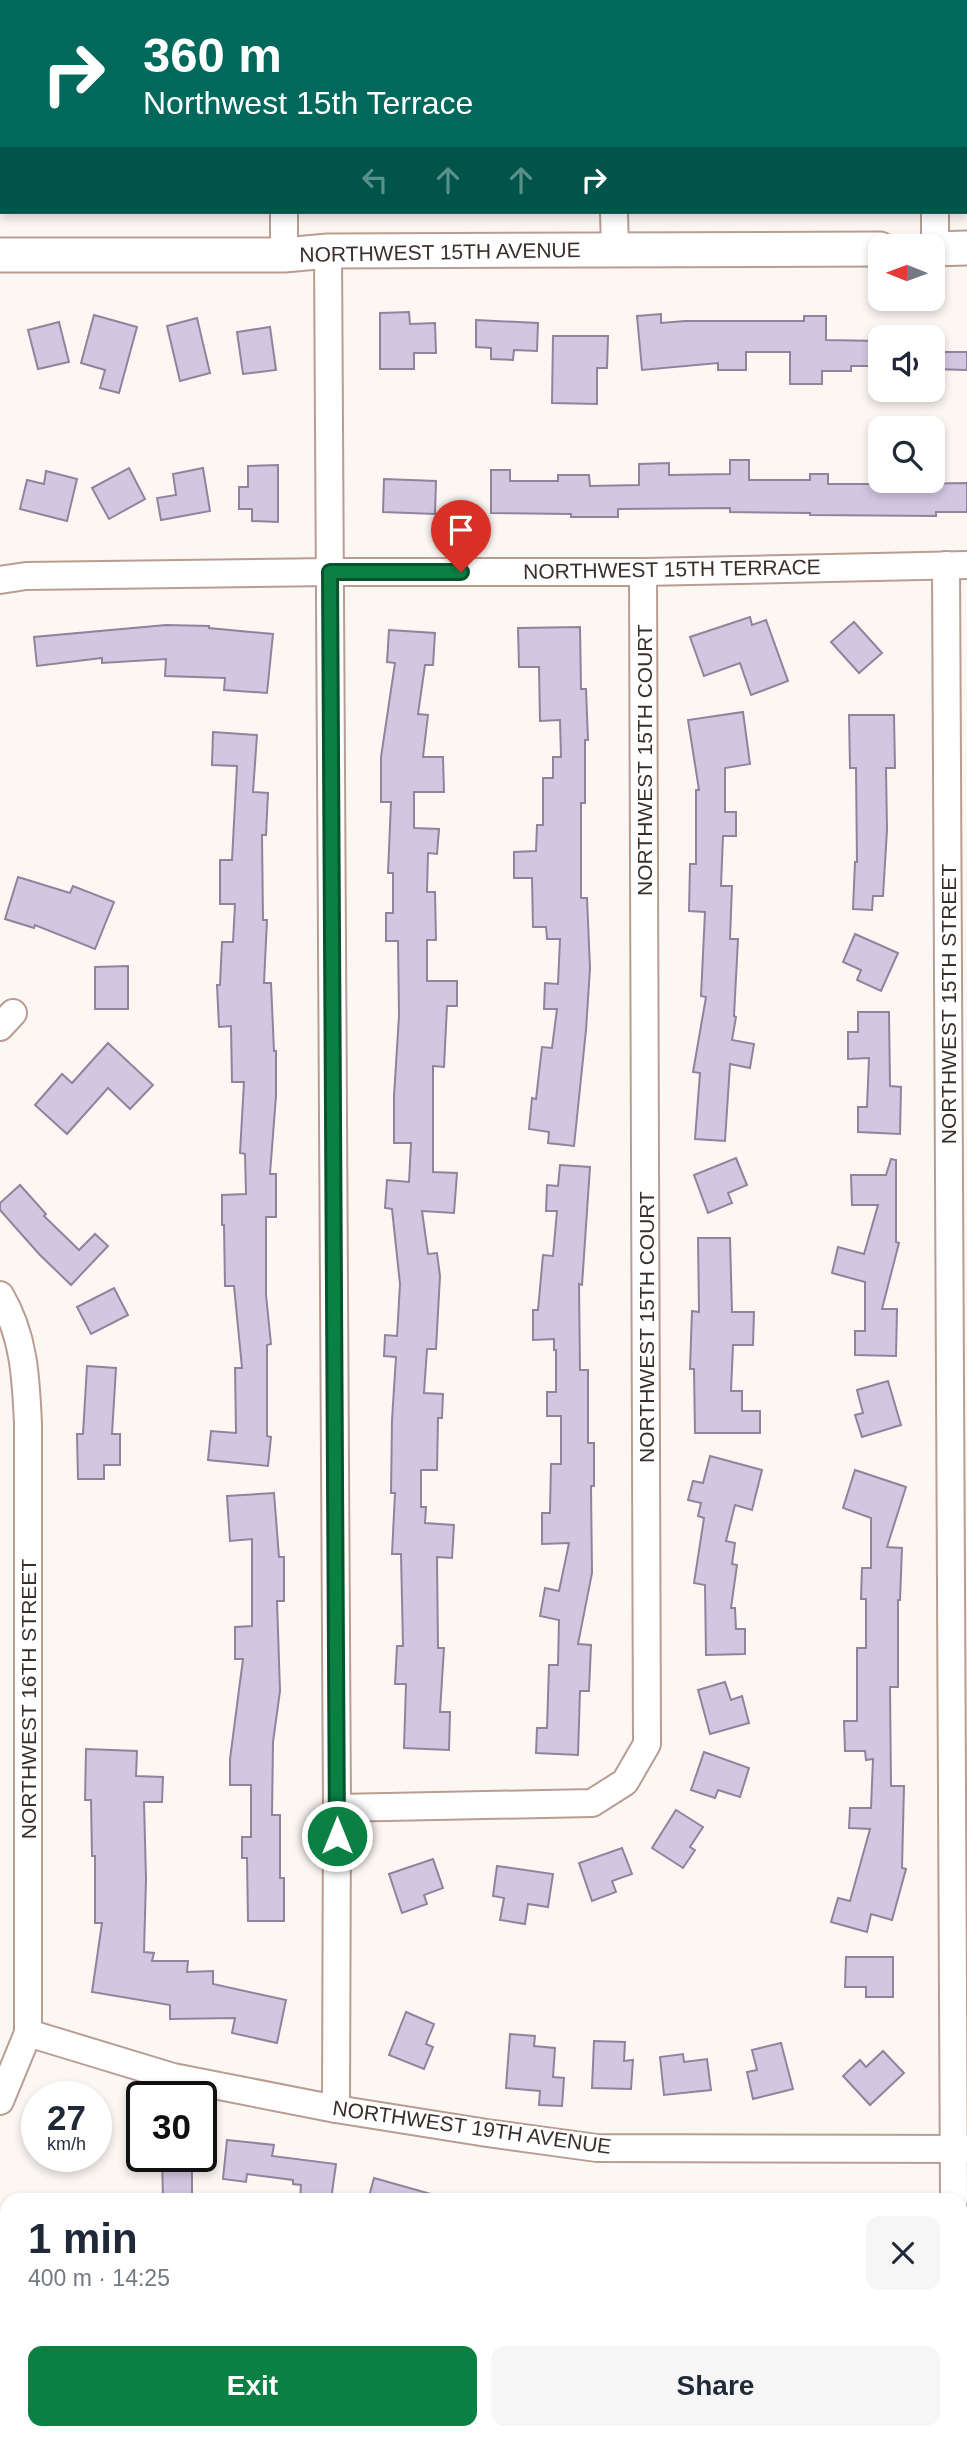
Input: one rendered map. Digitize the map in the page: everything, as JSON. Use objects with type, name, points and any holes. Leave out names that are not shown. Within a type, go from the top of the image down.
[{"type":"street","points":[[284,214],[284,255]]},
{"type":"street","points":[[614,214],[615,250]]},
{"type":"street","points":[[936,214],[941,234]]},
{"type":"street","name":"NORTHWEST 15TH AVENUE","points":[[0,255],[868,249]]},
{"type":"street","points":[[328,251],[337,1808],[336,2109]]},
{"type":"street","name":"NORTHWEST 15TH TERRACE","points":[[0,580],[26,576],[643,572],[957,565]]},
{"type":"street","name":"NORTHWEST 15TH STREET","points":[[955,2193],[960,2149],[957,565]]},
{"type":"street","name":"NORTHWEST 15TH COURT","points":[[337,1808],[592,1803],[625,1782],[647,1744],[643,572]]},
{"type":"street","name":"NORTHWEST 16TH STREET","points":[[0,1295],[14,1321],[25,1362],[28,1424],[28,2033],[0,2101]]},
{"type":"street","name":"NORTHWEST 19TH AVENUE","points":[[28,2033],[173,2077],[336,2109],[597,2148],[960,2149]]},
{"type":"building","points":[[409,312],[410,324],[435,323],[436,353],[414,353],[414,369],[380,369],[380,313]]},
{"type":"building","points":[[661,314],[661,323],[804,321],[804,316],[826,316],[826,340],[868,341],[868,366],[851,366],[851,371],[822,371],[822,384],[790,384],[790,352],[746,352],[746,370],[718,370],[718,363],[642,370],[637,316]]},
{"type":"building","points":[[94,315],[137,327],[119,393],[100,388],[105,370],[81,363]]},
{"type":"building","points":[[197,318],[210,373],[180,381],[167,326]]},
{"type":"building","points":[[476,320],[538,323],[537,351],[514,350],[513,360],[491,359],[491,348],[476,347]]},
{"type":"building","points":[[59,322],[69,362],[38,369],[28,330]]},
{"type":"building","points":[[270,327],[276,370],[243,374],[237,332]]},
{"type":"building","points":[[553,336],[608,336],[607,368],[597,368],[597,404],[552,403]]},
{"type":"building","points":[[945,352],[967,352],[967,370],[945,369]]},
{"type":"building","points":[[730,460],[749,460],[749,480],[810,480],[810,474],[828,474],[828,484],[868,484],[868,493],[945,493],[945,483],[967,483],[967,512],[936,512],[936,516],[810,515],[730,512],[730,508],[618,509],[618,517],[491,513],[491,470],[510,470],[510,481],[558,481],[558,475],[589,475],[590,486],[639,485],[639,464],[669,463],[669,475],[730,474]]},
{"type":"building","points":[[278,465],[278,522],[252,521],[252,509],[239,509],[239,487],[248,487],[248,466]]},
{"type":"building","points":[[129,468],[145,499],[109,519],[92,488]]},
{"type":"building","points":[[203,468],[210,511],[161,520],[157,498],[176,495],[173,474]]},
{"type":"building","points":[[46,471],[77,479],[67,521],[20,509],[27,480],[44,484]]},
{"type":"building","points":[[384,479],[436,481],[435,514],[383,512]]},
{"type":"building","points":[[750,617],[752,625],[766,620],[788,681],[751,695],[740,663],[704,676],[690,637]]},
{"type":"building","points":[[854,622],[882,653],[859,673],[831,642]]},
{"type":"building","points":[[166,625],[209,626],[273,634],[267,693],[224,690],[225,678],[165,676],[166,659],[102,663],[102,658],[37,666],[34,637]]},
{"type":"building","points":[[580,627],[581,689],[586,689],[588,740],[585,740],[585,803],[581,803],[581,898],[587,898],[590,968],[574,1146],[548,1143],[549,1132],[529,1129],[532,1098],[536,1099],[542,1047],[552,1048],[557,1009],[544,1009],[545,983],[558,984],[560,939],[547,939],[546,927],[533,927],[532,878],[514,878],[514,852],[536,851],[537,825],[543,825],[543,778],[553,778],[553,757],[561,757],[560,720],[540,721],[539,667],[519,667],[518,628]]},
{"type":"building","points":[[389,630],[435,633],[433,665],[425,665],[418,714],[428,715],[423,757],[443,757],[444,792],[414,792],[414,828],[439,829],[437,854],[428,853],[427,892],[435,892],[436,940],[427,940],[427,981],[457,981],[457,1006],[447,1006],[444,1067],[433,1066],[433,1172],[457,1173],[454,1213],[422,1211],[428,1254],[437,1253],[440,1276],[436,1349],[427,1349],[424,1393],[443,1394],[442,1418],[438,1418],[437,1470],[421,1470],[421,1507],[426,1507],[425,1523],[454,1525],[452,1558],[437,1557],[438,1648],[444,1648],[440,1712],[450,1712],[449,1750],[404,1748],[406,1684],[395,1684],[397,1646],[403,1646],[401,1554],[392,1554],[395,1493],[391,1493],[392,1420],[396,1357],[384,1356],[385,1335],[397,1336],[400,1284],[392,1209],[385,1208],[387,1180],[409,1182],[411,1143],[394,1143],[399,1016],[398,941],[386,941],[386,913],[393,913],[393,873],[388,873],[391,802],[381,802],[381,757],[395,663],[387,662]]},
{"type":"building","points":[[743,712],[750,764],[725,768],[725,812],[736,812],[736,836],[723,836],[721,886],[732,886],[730,939],[738,939],[736,1017],[732,1040],[754,1044],[750,1068],[730,1064],[725,1141],[695,1139],[700,1073],[693,1072],[706,997],[701,996],[705,912],[689,911],[690,864],[696,864],[696,790],[699,790],[688,720]]},
{"type":"building","points":[[849,715],[894,715],[895,768],[886,768],[887,830],[883,896],[873,896],[872,910],[853,909],[857,862],[856,768],[850,768]]},
{"type":"building","points":[[213,732],[257,735],[253,792],[268,793],[266,835],[262,835],[263,920],[267,920],[264,983],[271,983],[276,1051],[276,1096],[270,1174],[276,1174],[276,1217],[266,1217],[266,1295],[271,1344],[267,1345],[267,1436],[271,1437],[268,1466],[208,1460],[211,1431],[236,1433],[235,1368],[242,1368],[234,1286],[225,1286],[222,1195],[246,1194],[245,1154],[240,1153],[244,1082],[232,1082],[231,1026],[219,1027],[217,985],[220,985],[222,942],[233,942],[235,904],[220,904],[220,860],[232,860],[237,766],[212,765]]},
{"type":"building","points":[[18,877],[70,893],[73,886],[114,902],[95,949],[35,925],[34,928],[5,919]]},
{"type":"building","points":[[855,934],[898,953],[881,991],[857,980],[861,970],[843,962]]},
{"type":"building","points":[[128,966],[128,1009],[95,1009],[95,967]]},
{"type":"building","points":[[858,1012],[889,1012],[890,1086],[901,1087],[900,1134],[858,1132],[858,1107],[867,1107],[869,1058],[848,1059],[848,1032],[858,1032]]},
{"type":"building","points":[[108,1043],[153,1085],[130,1109],[108,1088],[67,1134],[35,1105],[62,1074],[72,1083]]},
{"type":"building","points":[[736,1158],[747,1185],[728,1193],[732,1203],[708,1213],[694,1175]]},
{"type":"building","points":[[891,1159],[896,1160],[896,1242],[899,1243],[882,1309],[897,1309],[896,1356],[855,1355],[855,1331],[865,1331],[865,1282],[832,1273],[838,1247],[864,1254],[878,1205],[852,1205],[851,1175],[886,1175]]},
{"type":"building","points":[[560,1165],[590,1167],[582,1285],[579,1284],[580,1370],[588,1370],[588,1443],[594,1443],[594,1486],[591,1486],[592,1573],[578,1644],[591,1645],[589,1691],[580,1691],[578,1755],[536,1753],[537,1728],[547,1728],[549,1665],[558,1665],[559,1620],[540,1616],[545,1588],[559,1591],[569,1543],[542,1544],[542,1513],[550,1513],[551,1464],[561,1464],[561,1416],[547,1416],[547,1392],[556,1392],[554,1339],[533,1340],[533,1310],[538,1310],[543,1255],[553,1256],[557,1211],[546,1211],[547,1185],[558,1186]]},
{"type":"building","points":[[20,1185],[46,1214],[44,1216],[79,1250],[95,1234],[108,1246],[71,1285],[0,1210],[0,1203]]},
{"type":"building","points":[[698,1238],[730,1238],[732,1312],[754,1312],[753,1345],[733,1345],[731,1391],[742,1391],[742,1411],[760,1411],[760,1433],[695,1433],[694,1369],[690,1369],[692,1311],[699,1312]]},
{"type":"building","points":[[114,1288],[128,1315],[91,1334],[77,1307]]},
{"type":"building","points":[[87,1366],[116,1368],[112,1434],[120,1434],[120,1465],[104,1465],[104,1479],[78,1479],[77,1434],[83,1434]]},
{"type":"building","points":[[888,1381],[901,1425],[862,1437],[855,1415],[863,1413],[857,1390]]},
{"type":"building","points":[[710,1456],[762,1470],[752,1510],[735,1505],[726,1541],[735,1543],[732,1564],[737,1565],[731,1608],[735,1608],[736,1629],[745,1629],[745,1654],[706,1655],[705,1585],[694,1583],[704,1518],[698,1516],[701,1503],[688,1500],[693,1481],[703,1483]]},
{"type":"building","points":[[855,1470],[906,1487],[887,1547],[902,1548],[898,1600],[898,1687],[890,1687],[891,1786],[904,1786],[902,1868],[906,1869],[892,1920],[871,1914],[867,1932],[831,1922],[838,1898],[850,1901],[870,1829],[849,1828],[850,1808],[871,1808],[873,1759],[866,1760],[865,1751],[845,1751],[844,1721],[857,1721],[857,1648],[866,1648],[866,1599],[861,1599],[862,1568],[871,1568],[871,1518],[843,1508]]},
{"type":"building","points":[[274,1493],[279,1557],[284,1557],[284,1601],[277,1601],[280,1691],[273,1742],[272,1815],[280,1815],[280,1878],[284,1878],[284,1921],[248,1921],[247,1858],[242,1858],[242,1837],[251,1837],[251,1785],[230,1785],[230,1759],[243,1659],[235,1659],[235,1627],[252,1626],[252,1539],[230,1541],[227,1496]]},
{"type":"building","points":[[725,1682],[731,1700],[742,1696],[749,1723],[710,1734],[698,1690]]},
{"type":"building","points":[[86,1749],[137,1751],[136,1776],[163,1777],[162,1802],[144,1802],[144,1952],[154,1953],[152,1961],[188,1961],[187,1972],[213,1971],[213,1984],[286,2000],[277,2043],[232,2033],[235,2018],[170,2019],[170,2005],[92,1992],[102,1923],[95,1923],[95,1856],[92,1856],[91,1800],[85,1800]]},
{"type":"building","points":[[704,1752],[749,1768],[740,1797],[718,1790],[715,1798],[691,1790]]},
{"type":"building","points":[[676,1810],[703,1827],[690,1847],[695,1850],[683,1868],[652,1848]]},
{"type":"building","points":[[622,1848],[632,1874],[612,1881],[616,1892],[592,1901],[579,1863]]},
{"type":"building","points":[[433,1859],[443,1888],[424,1895],[427,1904],[402,1913],[389,1874]]},
{"type":"building","points":[[497,1866],[553,1874],[548,1907],[528,1904],[525,1924],[500,1920],[504,1898],[493,1896]]},
{"type":"building","points":[[846,1957],[893,1957],[893,1997],[866,1997],[866,1987],[845,1987]]},
{"type":"building","points":[[406,2012],[434,2024],[426,2044],[433,2047],[424,2069],[389,2055]]},
{"type":"building","points":[[510,2034],[535,2036],[534,2046],[555,2048],[553,2077],[564,2078],[562,2106],[539,2105],[540,2091],[506,2088]]},
{"type":"building","points":[[594,2041],[625,2042],[624,2061],[633,2060],[631,2089],[592,2088]]},
{"type":"building","points":[[781,2043],[793,2089],[753,2099],[747,2072],[757,2070],[752,2050]]},
{"type":"building","points":[[883,2051],[904,2073],[870,2105],[843,2076],[860,2060],[866,2067]]},
{"type":"building","points":[[683,2054],[684,2062],[707,2059],[711,2090],[664,2095],[660,2057]]},
{"type":"building","points":[[227,2140],[274,2145],[272,2156],[336,2164],[332,2193],[300,2193],[301,2185],[293,2184],[293,2180],[247,2174],[246,2182],[223,2179]]},
{"type":"building","points":[[162,2172],[192,2172],[192,2193],[163,2193]]},
{"type":"building","points":[[374,2178],[427,2193],[370,2193]]},
{"type":"route","points":[[337,1836],[330,572],[461,572]]}]
